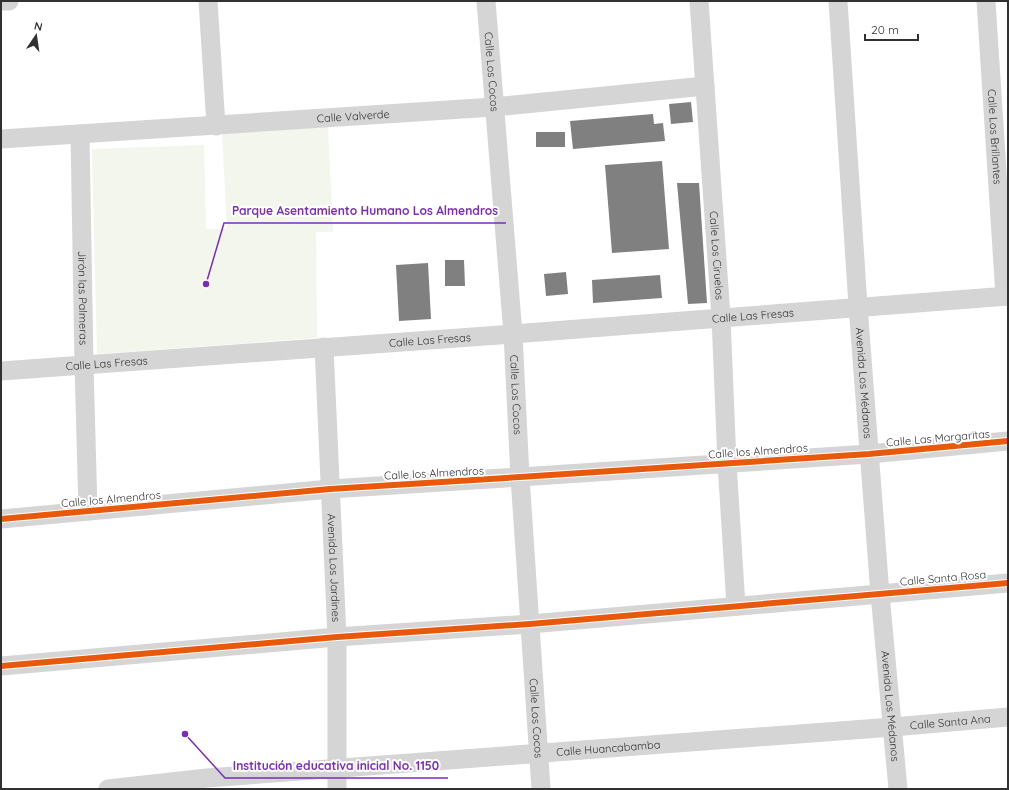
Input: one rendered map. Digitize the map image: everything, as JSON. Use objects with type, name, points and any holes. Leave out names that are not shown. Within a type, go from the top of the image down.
[{"type":"street","points":[[1,1],[9,1]]},
{"type":"street","points":[[208,1],[216,126]]},
{"type":"street","name":"Calle Los Cocos","points":[[486,1],[513,334],[520,477],[541,789]]},
{"type":"street","name":"Calle Los Ciruelos","points":[[700,1],[721,317],[727,463],[736,606]]},
{"type":"street","name":"Avenida Los Médanos","points":[[838,1],[869,454],[898,789]]},
{"type":"street","name":"Calle Los Brillantes","points":[[986,1],[1006,296]]},
{"type":"street","name":"Calle Valverde","points":[[1,138],[216,126],[494,107],[705,86]]},
{"type":"street","name":"Jirón las Palmeras","points":[[80,134],[88,511]]},
{"type":"street","name":"Calle Las Fresas","points":[[1,371],[513,334],[858,306],[1006,296]]},
{"type":"street","name":"Avenida Los Jardines","points":[[324,347],[338,637],[337,789]]},
{"type":"street","name":"Calle Las Margaritas","points":[[869,454],[1008,441]]},
{"type":"street","name":"Calle los Almendros","points":[[1,519],[330,489],[869,454]]},
{"type":"street","name":"Calle Santa Rosa","points":[[1,666],[338,637],[530,624],[1008,583]]},
{"type":"street","name":"Calle Santa Ana","points":[[893,727],[1008,716]]},
{"type":"street","name":"Calle Huancabamba","points":[[108,789],[207,778],[893,727]]},
{"type":"shaded area","points":[[328,125],[333,232],[316,232],[317,338],[97,354],[92,149],[204,145],[206,229],[227,229],[222,132]]},
{"type":"building","points":[[691,102],[693,122],[671,124],[669,104]]},
{"type":"building","points":[[653,114],[654,124],[663,123],[665,141],[573,149],[570,121]]},
{"type":"building","points":[[536,132],[565,132],[565,147],[536,147]]},
{"type":"building","points":[[662,161],[669,249],[612,253],[605,165]]},
{"type":"building","points":[[677,183],[699,183],[707,303],[688,304]]},
{"type":"building","points":[[445,260],[464,260],[465,286],[445,286]]},
{"type":"building","points":[[428,263],[431,319],[399,321],[396,265]]},
{"type":"building","points":[[566,272],[568,294],[546,296],[544,274]]},
{"type":"building","points":[[660,275],[662,298],[593,303],[592,280]]},
{"type":"cycle path","points":[[1,519],[330,489],[869,454],[1008,441]]},
{"type":"cycle path","points":[[1,666],[337,637],[530,624],[1008,583]]},
{"type":"place","name":"Parque Asentamiento Humano Los Almendros","points":[[206,284]]},
{"type":"place","name":"Institución educativa inicial No. 1150","points":[[185,734]]}]
